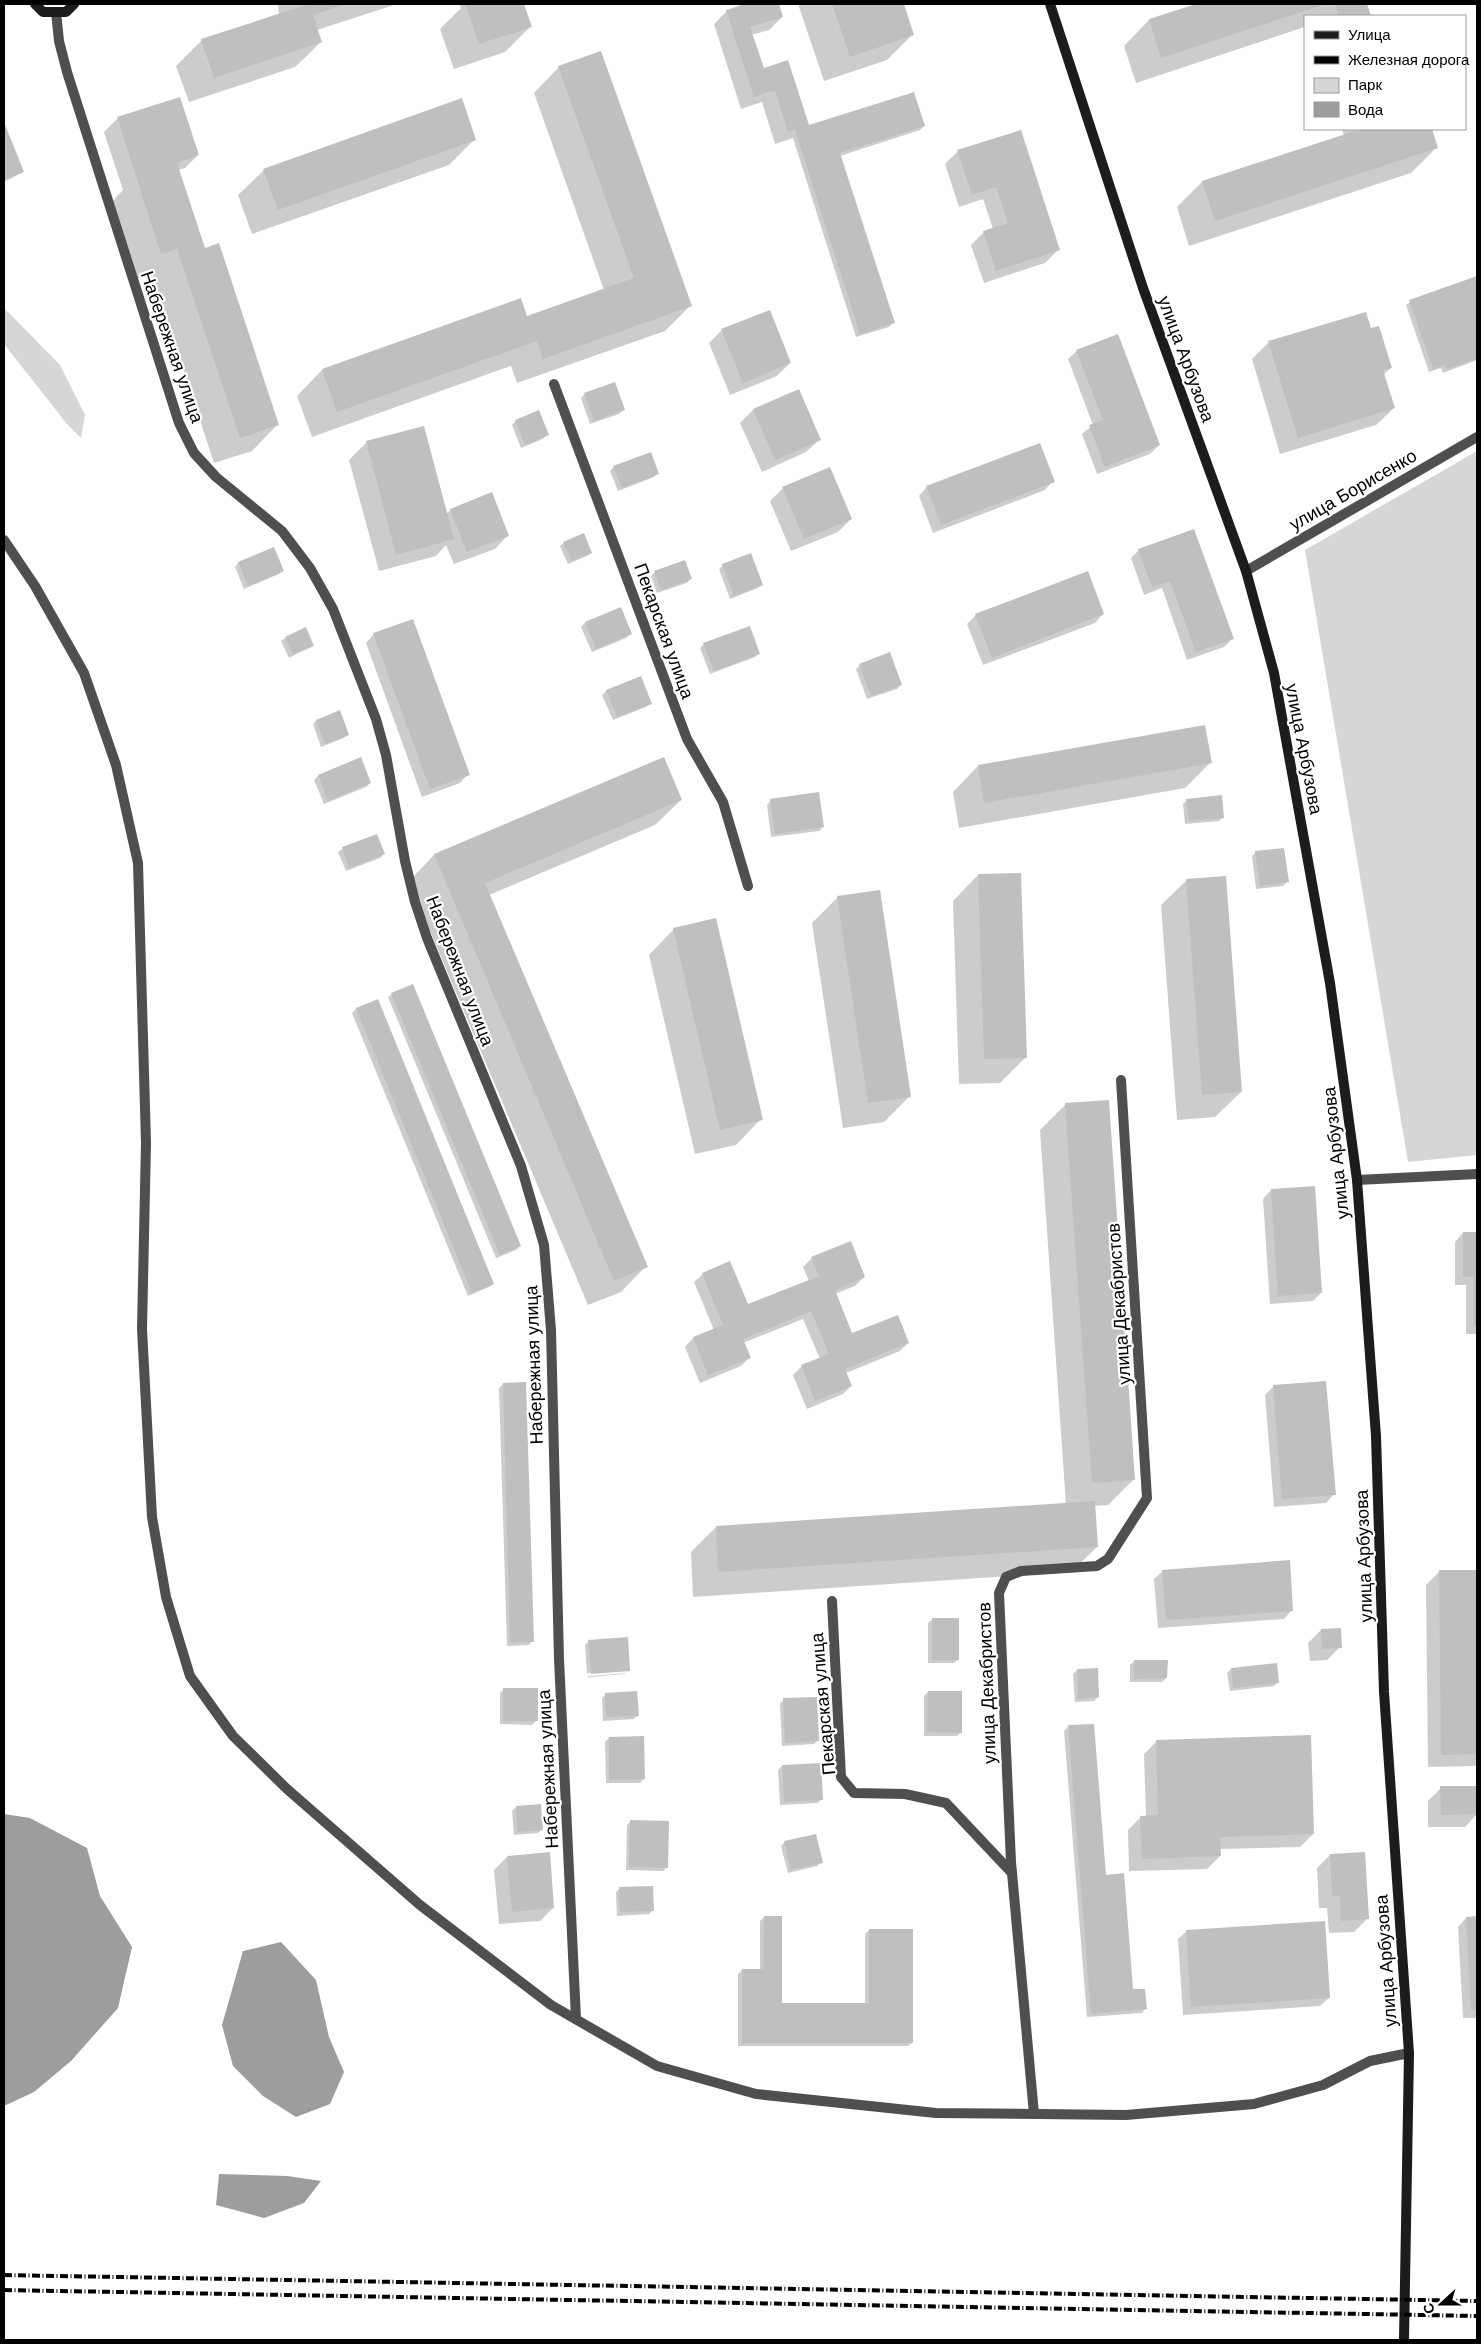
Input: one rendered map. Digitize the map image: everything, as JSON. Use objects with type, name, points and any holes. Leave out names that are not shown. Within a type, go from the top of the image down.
[{"type":"street","points":[[35,4],[43,12],[66,12],[74,4]]},
{"type":"street","name":"улица Арбузова","points":[[1050,4],[1143,288],[1246,571],[1274,673],[1331,993],[1357,1180],[1376,1436],[1384,1692],[1409,2054],[1404,2340]]},
{"type":"street","name":"Набережная улица","points":[[56,12],[59,41],[66,72],[179,423],[194,453],[216,478],[282,531],[310,568],[333,609],[376,719],[384,746],[405,861],[426,938],[522,1166],[544,1245],[550,1330],[559,1659],[576,2019]]},
{"type":"street","name":"Пекарская улица","points":[[554,384],[687,739],[722,802],[748,886]]},
{"type":"street","name":"улица Борисенко","points":[[1246,571],[1477,437]]},
{"type":"street","points":[[4,540],[34,586],[84,673],[116,765],[138,863],[146,1143],[142,1329],[152,1517],[166,1597],[190,1676],[233,1736],[287,1789],[420,1904],[551,2005],[657,2066],[756,2094],[936,2113],[1126,2115],[1254,2104],[1323,2085],[1370,2061],[1409,2054]]},
{"type":"street","name":"улица Декабристов","points":[[1034,2114],[1012,1873],[998,1593],[1006,1577],[1021,1571],[1096,1566],[1108,1560],[1147,1498],[1121,1080]]},
{"type":"street","points":[[1357,1180],[1477,1174]]},
{"type":"street","name":"Пекарская улица","points":[[832,1601],[842,1778],[854,1793],[905,1794],[946,1802],[1012,1873]]},
{"type":"green space","points":[[4,308],[60,365],[85,415],[81,438],[67,424],[4,344]]},
{"type":"green space","points":[[1477,451],[1477,1155],[1408,1162],[1305,550]]},
{"type":"water","points":[[4,1814],[30,1818],[87,1848],[100,1896],[132,1947],[118,2008],[71,2061],[34,2092],[4,2106]]},
{"type":"water","points":[[281,1942],[316,1980],[329,2037],[344,2072],[330,2104],[296,2117],[263,2096],[233,2066],[222,2025],[243,1951]]},
{"type":"water","points":[[219,2174],[287,2176],[321,2181],[304,2203],[264,2218],[216,2205]]},
{"type":"building","points":[[309,4],[346,4],[313,15],[322,42],[214,78],[201,39]]},
{"type":"building","points":[[465,4],[524,4],[532,27],[479,44]]},
{"type":"building","points":[[745,4],[779,4],[783,17],[750,27],[764,68],[788,60],[809,125],[914,92],[925,126],[840,153],[895,323],[860,334],[795,130],[788,132],[775,90],[754,97],[726,10]]},
{"type":"building","points":[[832,4],[904,4],[914,35],[850,57]]},
{"type":"building","points":[[1196,4],[1326,4],[1161,58],[1149,19]]},
{"type":"building","points":[[1335,4],[1367,4],[1371,15],[1339,15]]},
{"type":"building","points":[[601,51],[692,306],[543,359],[537,341],[337,412],[322,369],[521,298],[527,316],[634,278],[558,66]]},
{"type":"building","points":[[180,97],[199,155],[177,163],[205,248],[219,243],[279,425],[240,438],[177,249],[161,254],[117,117]]},
{"type":"building","points":[[462,98],[476,140],[278,210],[263,169]]},
{"type":"building","points":[[4,122],[24,172],[4,180]]},
{"type":"building","points":[[1021,130],[1060,250],[996,271],[983,231],[1008,223],[996,187],[972,195],[957,150]]},
{"type":"building","points":[[1358,130],[1432,130],[1438,148],[1215,221],[1202,181]]},
{"type":"building","points":[[1477,276],[1477,359],[1447,369],[1445,365],[1433,369],[1409,300]]},
{"type":"building","points":[[770,310],[791,363],[743,383],[721,329]]},
{"type":"building","points":[[1366,312],[1371,328],[1379,326],[1392,368],[1383,370],[1395,408],[1298,438],[1268,341]]},
{"type":"building","points":[[1118,334],[1160,445],[1105,467],[1089,425],[1103,420],[1076,350]]},
{"type":"building","points":[[615,382],[625,410],[594,421],[584,393]]},
{"type":"building","points":[[799,389],[821,440],[775,460],[753,409]]},
{"type":"building","points":[[539,410],[549,435],[525,445],[515,420]]},
{"type":"building","points":[[424,426],[454,539],[396,555],[366,441]]},
{"type":"building","points":[[1040,443],[1055,482],[941,525],[926,486]]},
{"type":"building","points":[[651,452],[659,474],[622,488],[613,466]]},
{"type":"building","points":[[830,467],[852,519],[804,539],[782,487]]},
{"type":"building","points":[[492,492],[509,536],[467,552],[450,509]]},
{"type":"building","points":[[1194,529],[1234,639],[1196,652],[1170,581],[1152,587],[1138,549]]},
{"type":"building","points":[[584,533],[592,553],[572,561],[563,542]]},
{"type":"building","points":[[274,547],[284,571],[248,586],[238,562]]},
{"type":"building","points":[[751,553],[763,585],[734,596],[722,564]]},
{"type":"building","points":[[685,560],[692,579],[661,590],[654,571]]},
{"type":"building","points":[[1088,571],[1104,614],[992,658],[975,614]]},
{"type":"building","points":[[621,607],[632,634],[596,649],[585,622]]},
{"type":"building","points":[[413,619],[470,775],[430,789],[373,633]]},
{"type":"building","points":[[750,626],[760,654],[714,671],[703,643]]},
{"type":"building","points":[[306,627],[314,646],[293,655],[285,637]]},
{"type":"building","points":[[890,652],[902,685],[871,696],[859,664]]},
{"type":"building","points":[[641,676],[652,704],[617,717],[606,690]]},
{"type":"building","points":[[340,710],[349,735],[325,744],[316,720]]},
{"type":"building","points":[[1205,725],[1212,763],[984,803],[978,765]]},
{"type":"building","points":[[361,757],[371,783],[328,801],[318,775]]},
{"type":"building","points":[[664,757],[682,800],[485,883],[648,1267],[614,1281],[434,854]]},
{"type":"building","points":[[819,792],[824,827],[775,834],[770,799]]},
{"type":"building","points":[[1222,795],[1224,818],[1189,821],[1186,799]]},
{"type":"building","points":[[377,834],[385,854],[349,868],[342,847]]},
{"type":"building","points":[[1284,848],[1289,882],[1260,886],[1255,851]]},
{"type":"building","points":[[1021,873],[1027,1058],[984,1059],[978,874]]},
{"type":"building","points":[[1226,876],[1242,1092],[1202,1095],[1186,879]]},
{"type":"building","points":[[880,890],[911,1097],[868,1103],[837,896]]},
{"type":"building","points":[[716,918],[763,1120],[720,1130],[673,928]]},
{"type":"building","points":[[413,984],[521,1246],[500,1255],[391,993]]},
{"type":"building","points":[[378,999],[494,1284],[472,1293],[356,1008]]},
{"type":"building","points":[[1109,1100],[1135,1480],[1092,1483],[1065,1103]]},
{"type":"building","points":[[1315,1186],[1322,1293],[1278,1296],[1271,1189]]},
{"type":"building","points":[[1463,1232],[1477,1232],[1477,1326],[1474,1326],[1474,1277],[1463,1277]]},
{"type":"building","points":[[851,1241],[865,1277],[835,1290],[852,1333],[898,1315],[909,1343],[845,1369],[852,1386],[815,1401],[801,1365],[829,1354],[811,1311],[743,1339],[751,1358],[708,1375],[693,1337],[723,1325],[702,1273],[730,1261],[748,1304],[819,1276],[811,1257]]},
{"type":"building","points":[[1326,1381],[1336,1495],[1282,1499],[1273,1385]]},
{"type":"building","points":[[526,1382],[534,1642],[510,1642],[503,1383]]},
{"type":"building","points":[[1095,1501],[1098,1547],[718,1572],[716,1526]]},
{"type":"building","points":[[1290,1560],[1293,1611],[1166,1620],[1162,1570]]},
{"type":"building","points":[[1439,1570],[1477,1570],[1477,1754],[1441,1755]]},
{"type":"building","points":[[932,1618],[959,1618],[959,1660],[932,1660]]},
{"type":"building","points":[[1341,1628],[1342,1648],[1322,1649],[1321,1629]]},
{"type":"building","points":[[628,1637],[630,1671],[591,1674],[588,1640]]},
{"type":"building","points":[[1134,1660],[1168,1660],[1167,1678],[1134,1679]]},
{"type":"building","points":[[1277,1663],[1279,1683],[1233,1688],[1231,1668]]},
{"type":"building","points":[[1098,1668],[1099,1697],[1078,1699],[1077,1669]]},
{"type":"building","points":[[503,1688],[538,1688],[538,1721],[503,1721]]},
{"type":"building","points":[[637,1691],[639,1716],[606,1717],[605,1693]]},
{"type":"building","points":[[928,1691],[962,1691],[962,1733],[927,1732]]},
{"type":"building","points":[[817,1697],[819,1741],[785,1743],[783,1698]]},
{"type":"building","points":[[1094,1724],[1106,1875],[1124,1873],[1133,1989],[1145,1989],[1147,2009],[1091,2014],[1068,1725]]},
{"type":"building","points":[[1311,1735],[1314,1834],[1220,1837],[1221,1856],[1142,1859],[1140,1816],[1158,1815],[1156,1740]]},
{"type":"building","points":[[644,1736],[645,1779],[609,1780],[609,1737]]},
{"type":"building","points":[[821,1763],[823,1800],[784,1802],[782,1765]]},
{"type":"building","points":[[1440,1786],[1477,1786],[1477,1814],[1441,1815]]},
{"type":"building","points":[[541,1804],[543,1830],[517,1832],[516,1806]]},
{"type":"building","points":[[630,1820],[669,1821],[668,1868],[629,1867]]},
{"type":"building","points":[[816,1834],[823,1863],[791,1870],[784,1841]]},
{"type":"building","points":[[550,1852],[554,1908],[512,1912],[507,1856]]},
{"type":"building","points":[[1365,1852],[1369,1919],[1341,1921],[1340,1896],[1332,1896],[1330,1854]]},
{"type":"building","points":[[653,1886],[654,1911],[620,1912],[619,1887]]},
{"type":"building","points":[[764,1916],[782,1916],[782,2003],[869,2003],[869,1929],[913,1929],[913,2043],[742,2043],[742,1969],[763,1969]]},
{"type":"building","points":[[1477,1916],[1477,2010],[1471,2010],[1466,1917]]},
{"type":"building","points":[[1325,1921],[1330,1998],[1191,2007],[1186,1930]]},
{"type":"railway","points":[[4,2275],[1477,2301]]},
{"type":"railway","points":[[4,2290],[1477,2316]]}]
